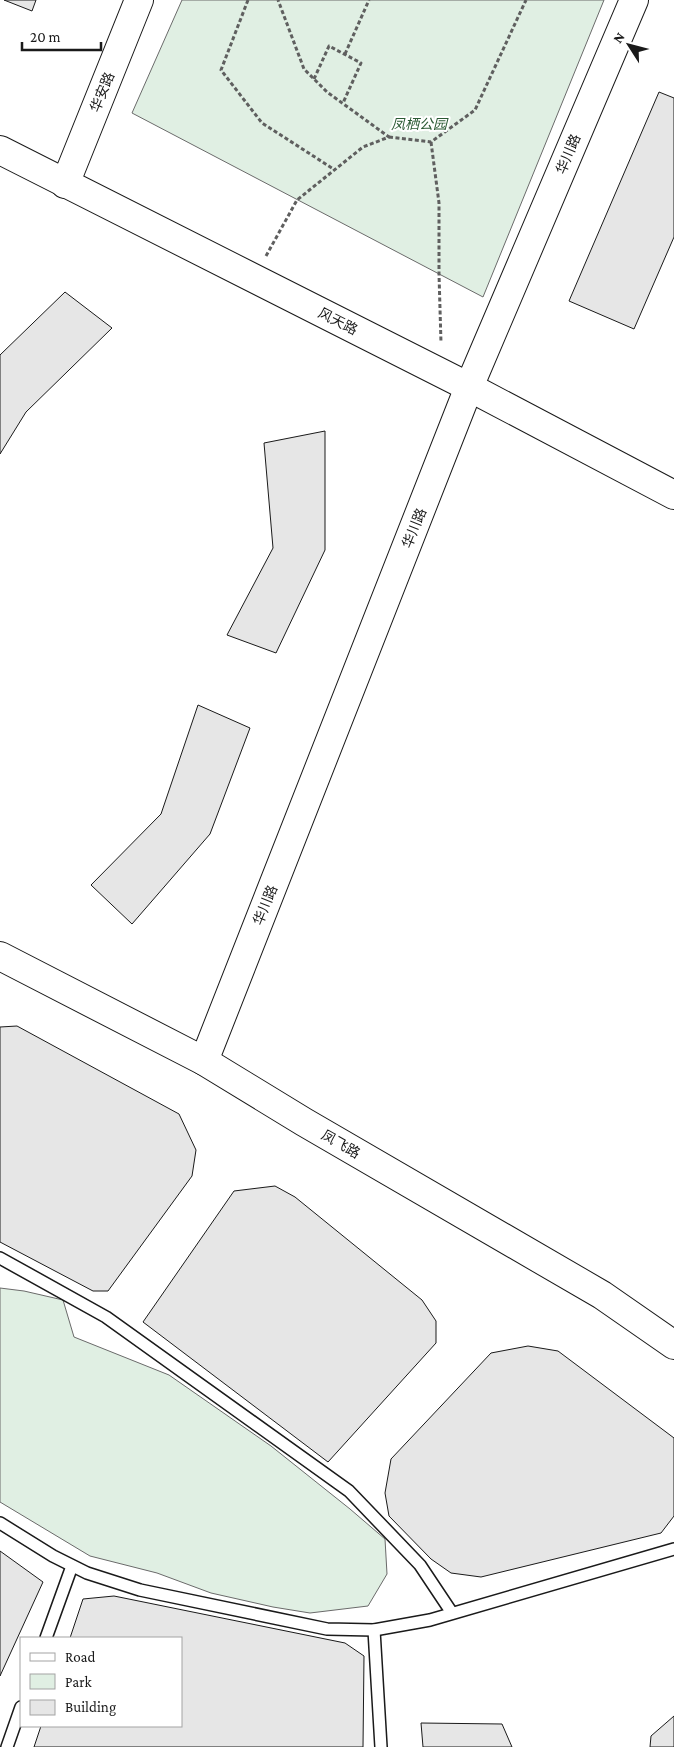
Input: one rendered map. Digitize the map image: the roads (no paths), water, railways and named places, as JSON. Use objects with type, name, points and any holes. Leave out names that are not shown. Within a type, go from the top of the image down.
[{"type":"street","name":"华安路","points":[[65,184],[139,0]]},
{"type":"street","name":"华川路","points":[[204,1061],[469,387],[634,0]]},
{"type":"street","name":"风天路","points":[[0,150],[469,387],[674,495]]},
{"type":"street","name":"凤飞路","points":[[0,956],[204,1061],[304,1122],[602,1295],[674,1345]]},
{"type":"lane","points":[[0,1258],[106,1317],[349,1491],[420,1565],[452,1613]]},
{"type":"lane","points":[[0,1523],[86,1573],[140,1590],[327,1629],[374,1630],[430,1620],[674,1550]]},
{"type":"lane","points":[[46,1637],[72,1566]]},
{"type":"lane","points":[[374,1630],[381,1747]]},
{"type":"lane","points":[[7,1747],[20,1709]]},
{"type":"park label","name":"凤栖公园","points":[[419,124]]}]
